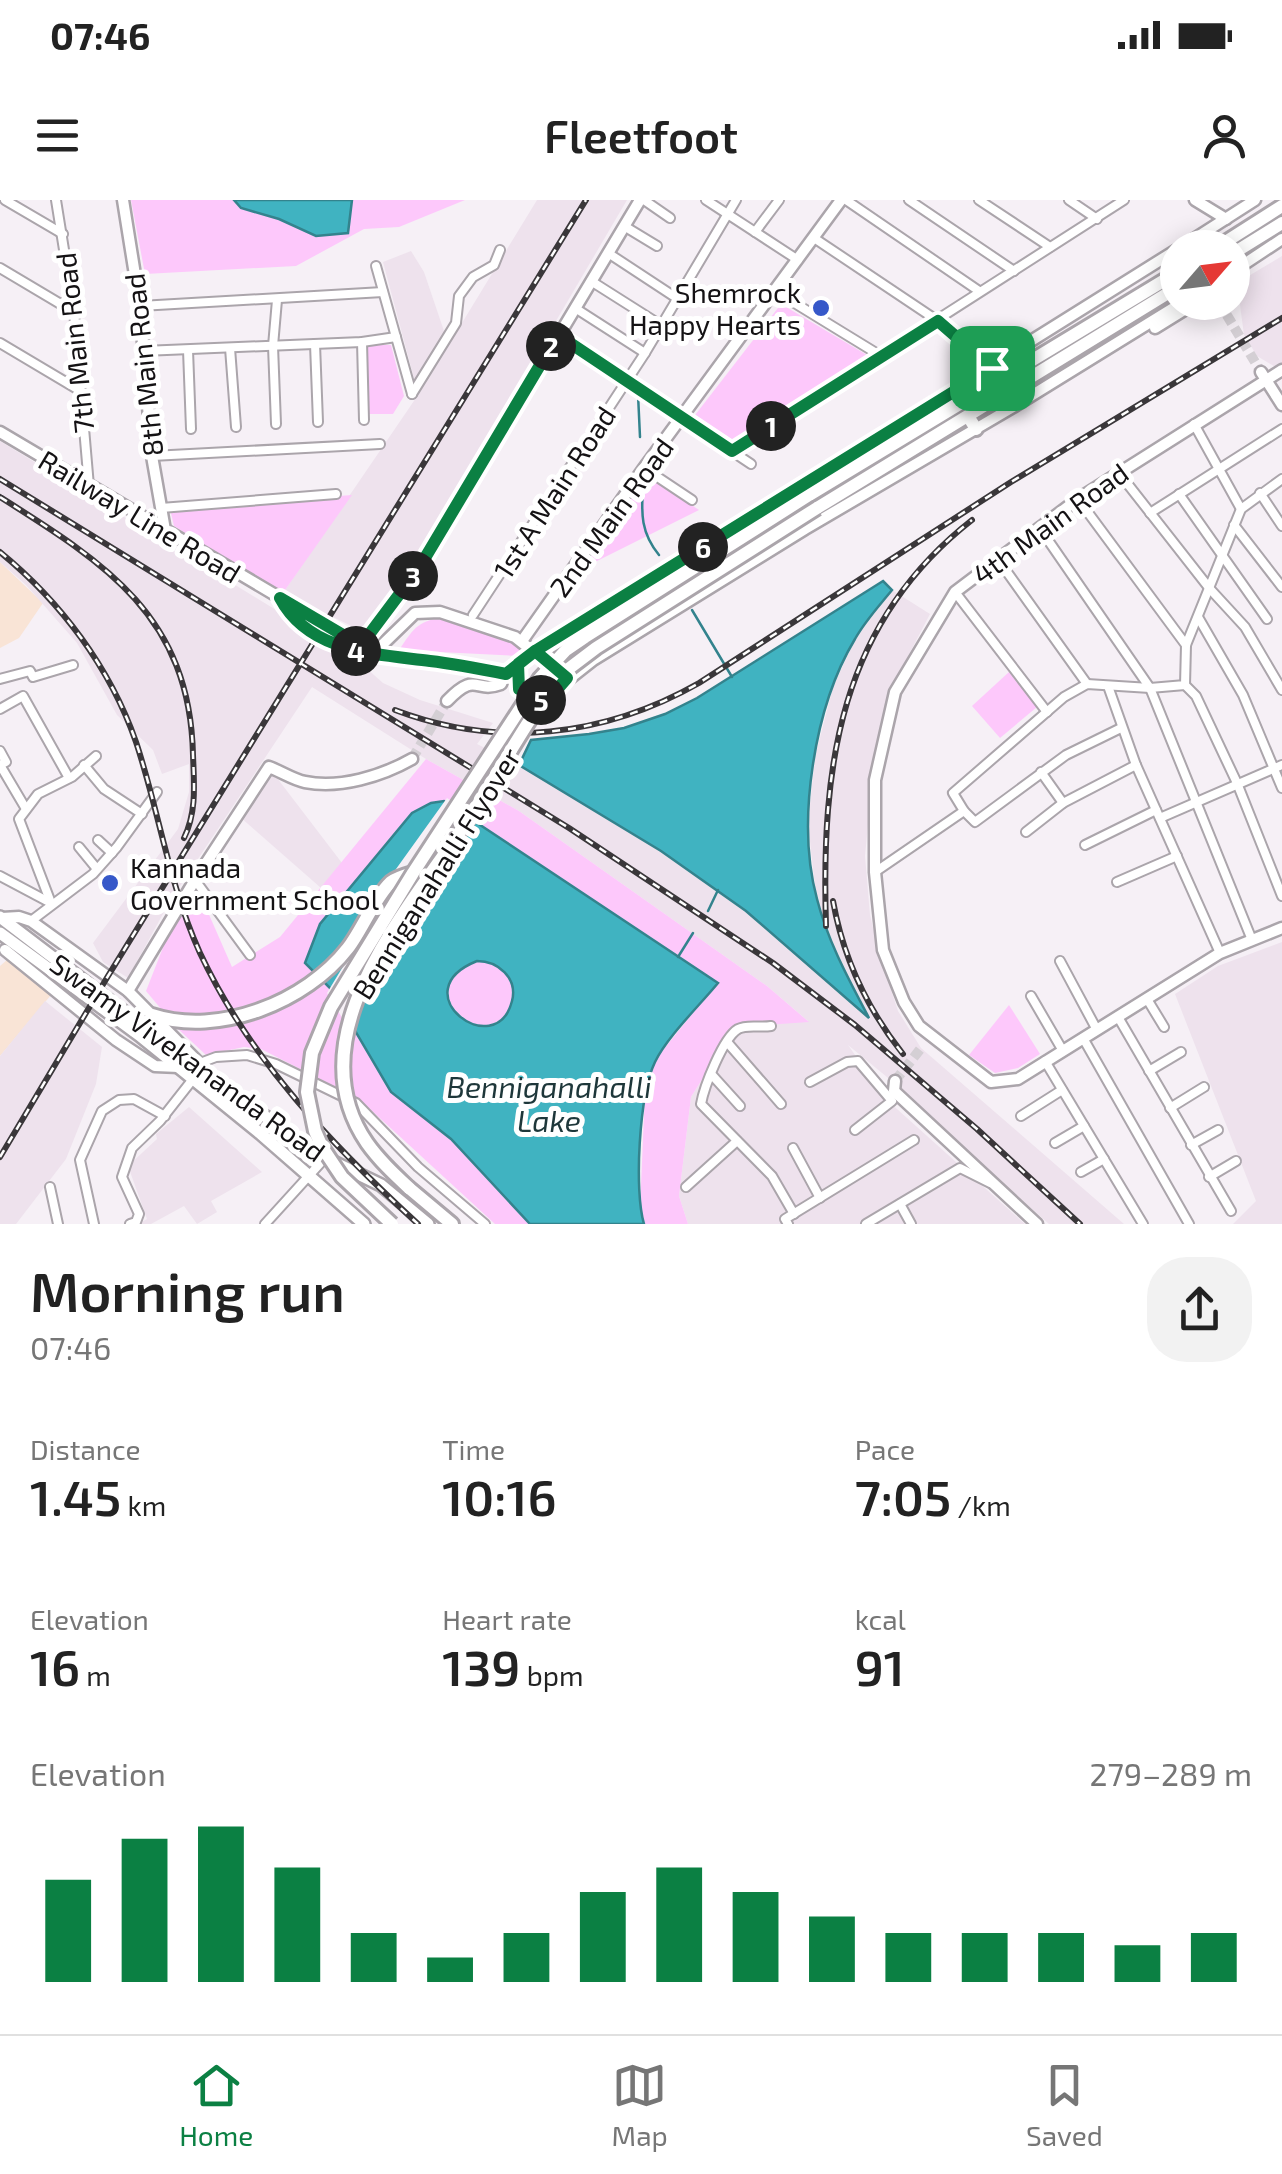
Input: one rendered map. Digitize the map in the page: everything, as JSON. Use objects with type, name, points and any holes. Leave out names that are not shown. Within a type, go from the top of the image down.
[{"type":"highway","points":[[1244,230],[1282,206]]},
{"type":"highway","points":[[1250,243],[1282,224]]},
{"type":"highway","points":[[952,410],[1160,283]]},
{"type":"highway","name":"Benniganahalli Flyover","points":[[452,1224],[409,1188],[366,1141],[348,1100],[344,1076],[346,1028],[354,1004],[398,924],[563,673],[817,508],[1160,298]]},
{"type":"highway","points":[[952,410],[956,400],[982,384],[992,368]]},
{"type":"highway","points":[[1005,393],[1014,408]]},
{"type":"highway","name":"Benniganahalli Flyover","points":[[392,1224],[342,1177],[322,1147],[311,1111],[308,1071],[331,1006],[412,872],[540,678],[566,650],[809,495],[952,410]]},
{"type":"highway","points":[[968,416],[976,429]]},
{"type":"highway","points":[[152,1014],[185,1022],[248,1013],[284,1001],[320,978],[350,945],[392,882],[412,872]]},
{"type":"main road","name":"Swamy Vivekananda Road","points":[[1,918],[220,1085],[324,1158],[380,1185],[428,1224]]},
{"type":"main road","name":"Swamy Vivekananda Road","points":[[3,944],[179,1067],[364,1224]]},
{"type":"street","points":[[5,200],[63,234]]},
{"type":"street","name":"7th Main Road","points":[[56,200],[74,312],[90,486]]},
{"type":"street","name":"8th Main Road","points":[[122,200],[140,306],[152,456],[165,530]]},
{"type":"street","points":[[670,218],[642,200],[558,335],[751,464]]},
{"type":"street","points":[[706,200],[798,260]]},
{"type":"street","name":"1st A Main Road","points":[[472,616],[645,353],[736,200]]},
{"type":"street","points":[[755,232],[779,200]]},
{"type":"street","points":[[844,200],[979,291]]},
{"type":"street","name":"2nd Main Road","points":[[518,639],[844,200]]},
{"type":"street","points":[[909,200],[1014,271]]},
{"type":"street","points":[[979,200],[1050,248]]},
{"type":"street","points":[[1069,200],[1097,220]]},
{"type":"street","points":[[732,451],[1124,200]]},
{"type":"street","points":[[1196,200],[1226,219]]},
{"type":"street","points":[[1208,230],[1255,200]]},
{"type":"street","points":[[624,226],[657,246]]},
{"type":"street","points":[[814,238],[938,321],[992,368]]},
{"type":"street","points":[[1250,260],[1282,239]]},
{"type":"street","points":[[376,266],[412,394],[456,324],[458,296],[473,277],[494,265],[500,250]]},
{"type":"street","points":[[608,253],[678,299]]},
{"type":"street","points":[[446,701],[465,684],[502,684],[506,674],[535,651],[1160,260]]},
{"type":"street","points":[[0,268],[74,312]]},
{"type":"street","points":[[590,282],[662,326]]},
{"type":"street","points":[[140,306],[383,292]]},
{"type":"street","points":[[775,292],[880,356]]},
{"type":"street","points":[[276,424],[273,346],[277,300]]},
{"type":"street","points":[[575,308],[645,353]]},
{"type":"street","points":[[518,664],[519,689],[547,701],[567,678],[804,529],[1014,408],[1160,317]]},
{"type":"street","points":[[1131,336],[1144,334],[1167,320]]},
{"type":"street","name":"Railway Line Road","points":[[0,432],[348,638],[358,638],[368,636],[403,591],[558,335]]},
{"type":"street","points":[[143,351],[362,342],[396,337]]},
{"type":"street","points":[[362,342],[364,420]]},
{"type":"street","points":[[0,343],[79,390]]},
{"type":"street","points":[[315,344],[318,422]]},
{"type":"street","points":[[230,348],[236,427]]},
{"type":"street","points":[[188,350],[190,429]]},
{"type":"street","name":"4th Main Road","points":[[1045,1062],[1018,1079],[991,1082],[926,1042],[904,1002],[884,950],[875,872],[876,780],[895,692],[955,592],[1078,499],[1264,376],[1282,370]]},
{"type":"street","points":[[1264,376],[1282,405]]},
{"type":"street","points":[[1194,424],[1241,508]]},
{"type":"street","points":[[1150,514],[1282,429]]},
{"type":"street","points":[[152,456],[380,444]]},
{"type":"street","points":[[644,468],[692,500]]},
{"type":"street","points":[[1119,472],[1210,589],[1245,627],[1277,672],[1282,690]]},
{"type":"street","points":[[1282,481],[1241,508],[1186,644],[1185,685],[1196,696],[1237,784],[1282,896]]},
{"type":"street","points":[[1260,493],[1282,526]]},
{"type":"street","points":[[160,508],[336,494]]},
{"type":"street","points":[[1180,494],[1266,619]]},
{"type":"street","points":[[1078,499],[1186,644]]},
{"type":"street","points":[[1234,525],[1282,587]]},
{"type":"street","points":[[1039,527],[1150,688],[1252,940]]},
{"type":"street","points":[[997,558],[1087,684]]},
{"type":"street","points":[[955,592],[1047,712]]},
{"type":"street","name":"Railway Line Road","points":[[280,598],[290,614],[324,640],[369,653],[506,674]]},
{"type":"street","points":[[369,653],[415,612],[440,612],[518,639],[567,678]]},
{"type":"street","points":[[1198,617],[1244,695],[1278,767],[1282,788]]},
{"type":"street","points":[[0,680],[30,671],[33,677],[73,665]]},
{"type":"street","points":[[1121,728],[1066,755],[975,822],[953,793],[1047,712],[1087,684],[1150,688],[1185,685]]},
{"type":"street","points":[[1108,686],[1136,765],[1220,953]]},
{"type":"street","points":[[0,708],[23,696],[69,778]]},
{"type":"street","points":[[0,751],[6,762],[0,765],[26,809]]},
{"type":"street","points":[[52,904],[19,819],[38,794],[69,778],[96,756]]},
{"type":"street","points":[[128,991],[194,880],[269,766],[306,782],[348,782],[388,772],[412,760]]},
{"type":"street","points":[[1026,832],[1063,804],[1136,765]]},
{"type":"street","points":[[84,766],[104,789],[142,814]]},
{"type":"street","points":[[1086,845],[1278,767]]},
{"type":"street","points":[[1041,772],[1063,804]]},
{"type":"street","points":[[31,921],[97,869],[158,792]]},
{"type":"street","points":[[875,872],[964,810]]},
{"type":"street","points":[[98,840],[112,853]]},
{"type":"street","points":[[78,847],[97,869]]},
{"type":"street","points":[[1117,882],[1177,856]]},
{"type":"street","points":[[0,876],[52,904]]},
{"type":"street","points":[[194,880],[250,955]]},
{"type":"street","points":[[1,918],[31,921],[128,991],[220,1085]]},
{"type":"street","points":[[1143,1224],[1045,1062],[1220,953],[1282,928]]},
{"type":"street","points":[[1060,962],[1097,1030]]},
{"type":"street","points":[[1031,996],[1063,1050]]},
{"type":"street","points":[[1147,998],[1164,1026]]},
{"type":"street","points":[[1118,1016],[1231,1211]]},
{"type":"street","points":[[771,1026],[740,1028],[727,1042],[701,1104],[772,1176],[786,1220],[914,1140]]},
{"type":"street","points":[[1083,1038],[1190,1224]]},
{"type":"street","points":[[727,1042],[781,1104]]},
{"type":"street","points":[[1149,1071],[1181,1052]]},
{"type":"street","points":[[200,1063],[216,1057],[247,1055],[276,1064],[356,1104],[418,1167],[485,1224]]},
{"type":"street","points":[[810,1082],[847,1062],[858,1062],[878,1083],[892,1101],[855,1130]]},
{"type":"street","points":[[712,1075],[740,1106]]},
{"type":"street","points":[[130,1224],[136,1222],[138,1214],[122,1177],[132,1148],[165,1116],[193,1079]]},
{"type":"street","points":[[878,1083],[894,1083],[894,1091],[1033,1220]]},
{"type":"street","points":[[1170,1108],[1204,1087]]},
{"type":"street","points":[[1021,1116],[1062,1090]]},
{"type":"street","points":[[94,1224],[80,1160],[102,1111],[119,1100],[134,1099],[165,1116]]},
{"type":"street","points":[[1055,1144],[1084,1126]]},
{"type":"street","points":[[1191,1145],[1218,1130]]},
{"type":"street","points":[[686,1188],[737,1141]]},
{"type":"street","points":[[794,1148],[820,1198]]},
{"type":"street","points":[[266,1224],[324,1158]]},
{"type":"street","points":[[1081,1172],[1104,1159]]},
{"type":"street","points":[[1209,1178],[1236,1161]]},
{"type":"street","points":[[866,1224],[960,1168],[994,1186]]},
{"type":"street","points":[[50,1187],[58,1224]]},
{"type":"street","points":[[900,1204],[910,1224]]},
{"type":"street","points":[[1017,1224],[1033,1220]]},
{"type":"shaded area","points":[[131,200],[465,200],[399,227],[364,229],[296,266],[145,274]]},
{"type":"shaded area","points":[[537,200],[627,200],[411,568],[362,631],[283,593],[418,395]]},
{"type":"shaded area","points":[[411,251],[424,272],[445,334],[416,386],[383,262]]},
{"type":"shaded area","points":[[1282,256],[1282,365],[1277,368],[1257,356],[1244,335],[1242,320],[1250,320],[1250,275]]},
{"type":"shaded area","points":[[781,304],[867,355],[732,448],[692,419]]},
{"type":"shaded area","points":[[364,345],[391,345],[404,396],[393,414],[367,414]]},
{"type":"shaded area","points":[[0,441],[286,616],[383,683],[420,700],[493,723],[477,744],[662,851],[746,911],[866,1016],[829,938],[816,896],[808,823],[815,757],[833,687],[855,639],[874,611],[892,590],[930,614],[893,685],[874,761],[865,856],[870,915],[879,953],[898,1011],[921,1048],[1124,1224],[1049,1224],[910,1096],[848,1045],[887,1100],[1025,1224],[688,1224],[679,1196],[691,1097],[735,1027],[808,1021],[767,986],[519,811],[426,759],[312,687],[170,901],[128,978],[103,962],[93,943],[178,829],[189,792],[189,764],[162,774],[153,750],[117,715],[77,643],[0,562]]},
{"type":"shaded area","points":[[645,474],[699,510],[581,569]]},
{"type":"shaded area","points":[[352,495],[283,593],[174,526],[170,509]]},
{"type":"shaded area","points":[[0,562],[43,603],[19,638],[0,648]]},
{"type":"shaded area","points":[[448,617],[522,647],[519,656],[399,650],[419,626]]},
{"type":"shaded area","points":[[1009,672],[1037,707],[1000,738],[972,706]]},
{"type":"shaded area","points":[[426,759],[519,811],[767,986],[809,1022],[735,1027],[691,1097],[679,1196],[688,1224],[644,1224],[640,1209],[645,1091],[655,1060],[717,983],[444,801],[305,963],[330,988],[391,1092],[451,1139],[530,1224],[495,1224],[359,1099],[261,1049],[244,1047],[206,1055],[146,991],[173,922],[196,885],[232,967],[280,937]]},
{"type":"shaded area","points":[[274,774],[342,863],[321,888],[240,817]]},
{"type":"shaded area","points":[[1282,942],[1282,1224],[1233,1224],[1256,1201],[1175,994],[1218,966]]},
{"type":"shaded area","points":[[7,960],[51,995],[0,1056],[0,966]]},
{"type":"shaded area","points":[[481,960],[504,970],[514,993],[504,1016],[481,1026],[458,1016],[448,993],[458,970]]},
{"type":"shaded area","points":[[45,1001],[102,1047],[96,1084],[66,1159],[16,1224],[0,1224],[0,1056]]},
{"type":"shaded area","points":[[1009,1005],[1040,1054],[1018,1068],[995,1073],[969,1055]]},
{"type":"shaded area","points":[[189,1107],[262,1172],[211,1201],[217,1212],[197,1224],[184,1206],[151,1224],[138,1224],[147,1219],[128,1166],[157,1139],[156,1134]]},
{"type":"water","points":[[234,200],[352,200],[348,233],[316,236],[241,208]]},
{"type":"water","points":[[883,581],[892,590],[855,639],[829,697],[819,731],[809,801],[808,835],[817,899],[833,946],[869,1018],[746,911],[661,851],[519,765],[531,740],[624,728],[697,698]]},
{"type":"water","name":"Benniganahalli Lake","points":[[444,801],[718,983],[667,1042],[650,1077],[640,1143],[639,1189],[644,1224],[530,1224],[451,1139],[391,1092],[330,988],[305,963],[320,924],[412,813]],"holes":[[[477,961],[505,972],[513,993],[503,1019],[489,1026],[460,1016],[450,1004],[448,989],[456,974]]]},
{"type":"pier","points":[[447,798],[474,816],[367,986],[349,1029],[338,1011],[343,999],[336,1008],[327,993],[353,950],[335,954]]},
{"type":"waterway","points":[[638,394],[640,437]]},
{"type":"waterway","points":[[643,486],[644,523],[659,555]]},
{"type":"waterway","points":[[692,610],[732,677]]},
{"type":"waterway","points":[[708,911],[718,890]]},
{"type":"waterway","points":[[678,957],[693,933]]},
{"type":"tunnel","points":[[1230,320],[1261,372]]},
{"type":"tunnel","points":[[412,759],[447,701]]},
{"type":"tunnel","points":[[895,1081],[922,1047]]},
{"type":"railway","points":[[0,1157],[586,200]]},
{"type":"railway","points":[[395,710],[473,730],[511,733],[588,726],[663,701],[699,683],[1011,482],[1282,318]]},
{"type":"railway","points":[[0,479],[569,828],[773,963],[855,1025],[1080,1224]]},
{"type":"railway","points":[[0,497],[106,571],[135,599],[158,630],[176,665],[188,707],[194,797],[184,838]]},
{"type":"railway","points":[[826,926],[828,810],[847,702],[866,652],[892,605],[927,561],[972,520]]},
{"type":"railway","points":[[0,552],[63,614],[112,688],[136,742],[189,927],[220,992],[243,1029],[324,1132],[418,1224]]},
{"type":"railway","points":[[833,901],[843,942],[859,982],[903,1054]]},
{"type":"place","name":"Shemrock Happy Hearts","points":[[821,308]]},
{"type":"place","name":"Kannada Government School","points":[[110,883]]},
{"type":"route","points":[[992,368],[535,651],[518,664],[519,689],[547,701],[567,678],[535,651],[518,664],[506,674],[364,653],[324,640],[290,614],[280,598],[348,638],[368,636],[419,568],[558,335],[732,451],[938,321],[992,368]]}]
